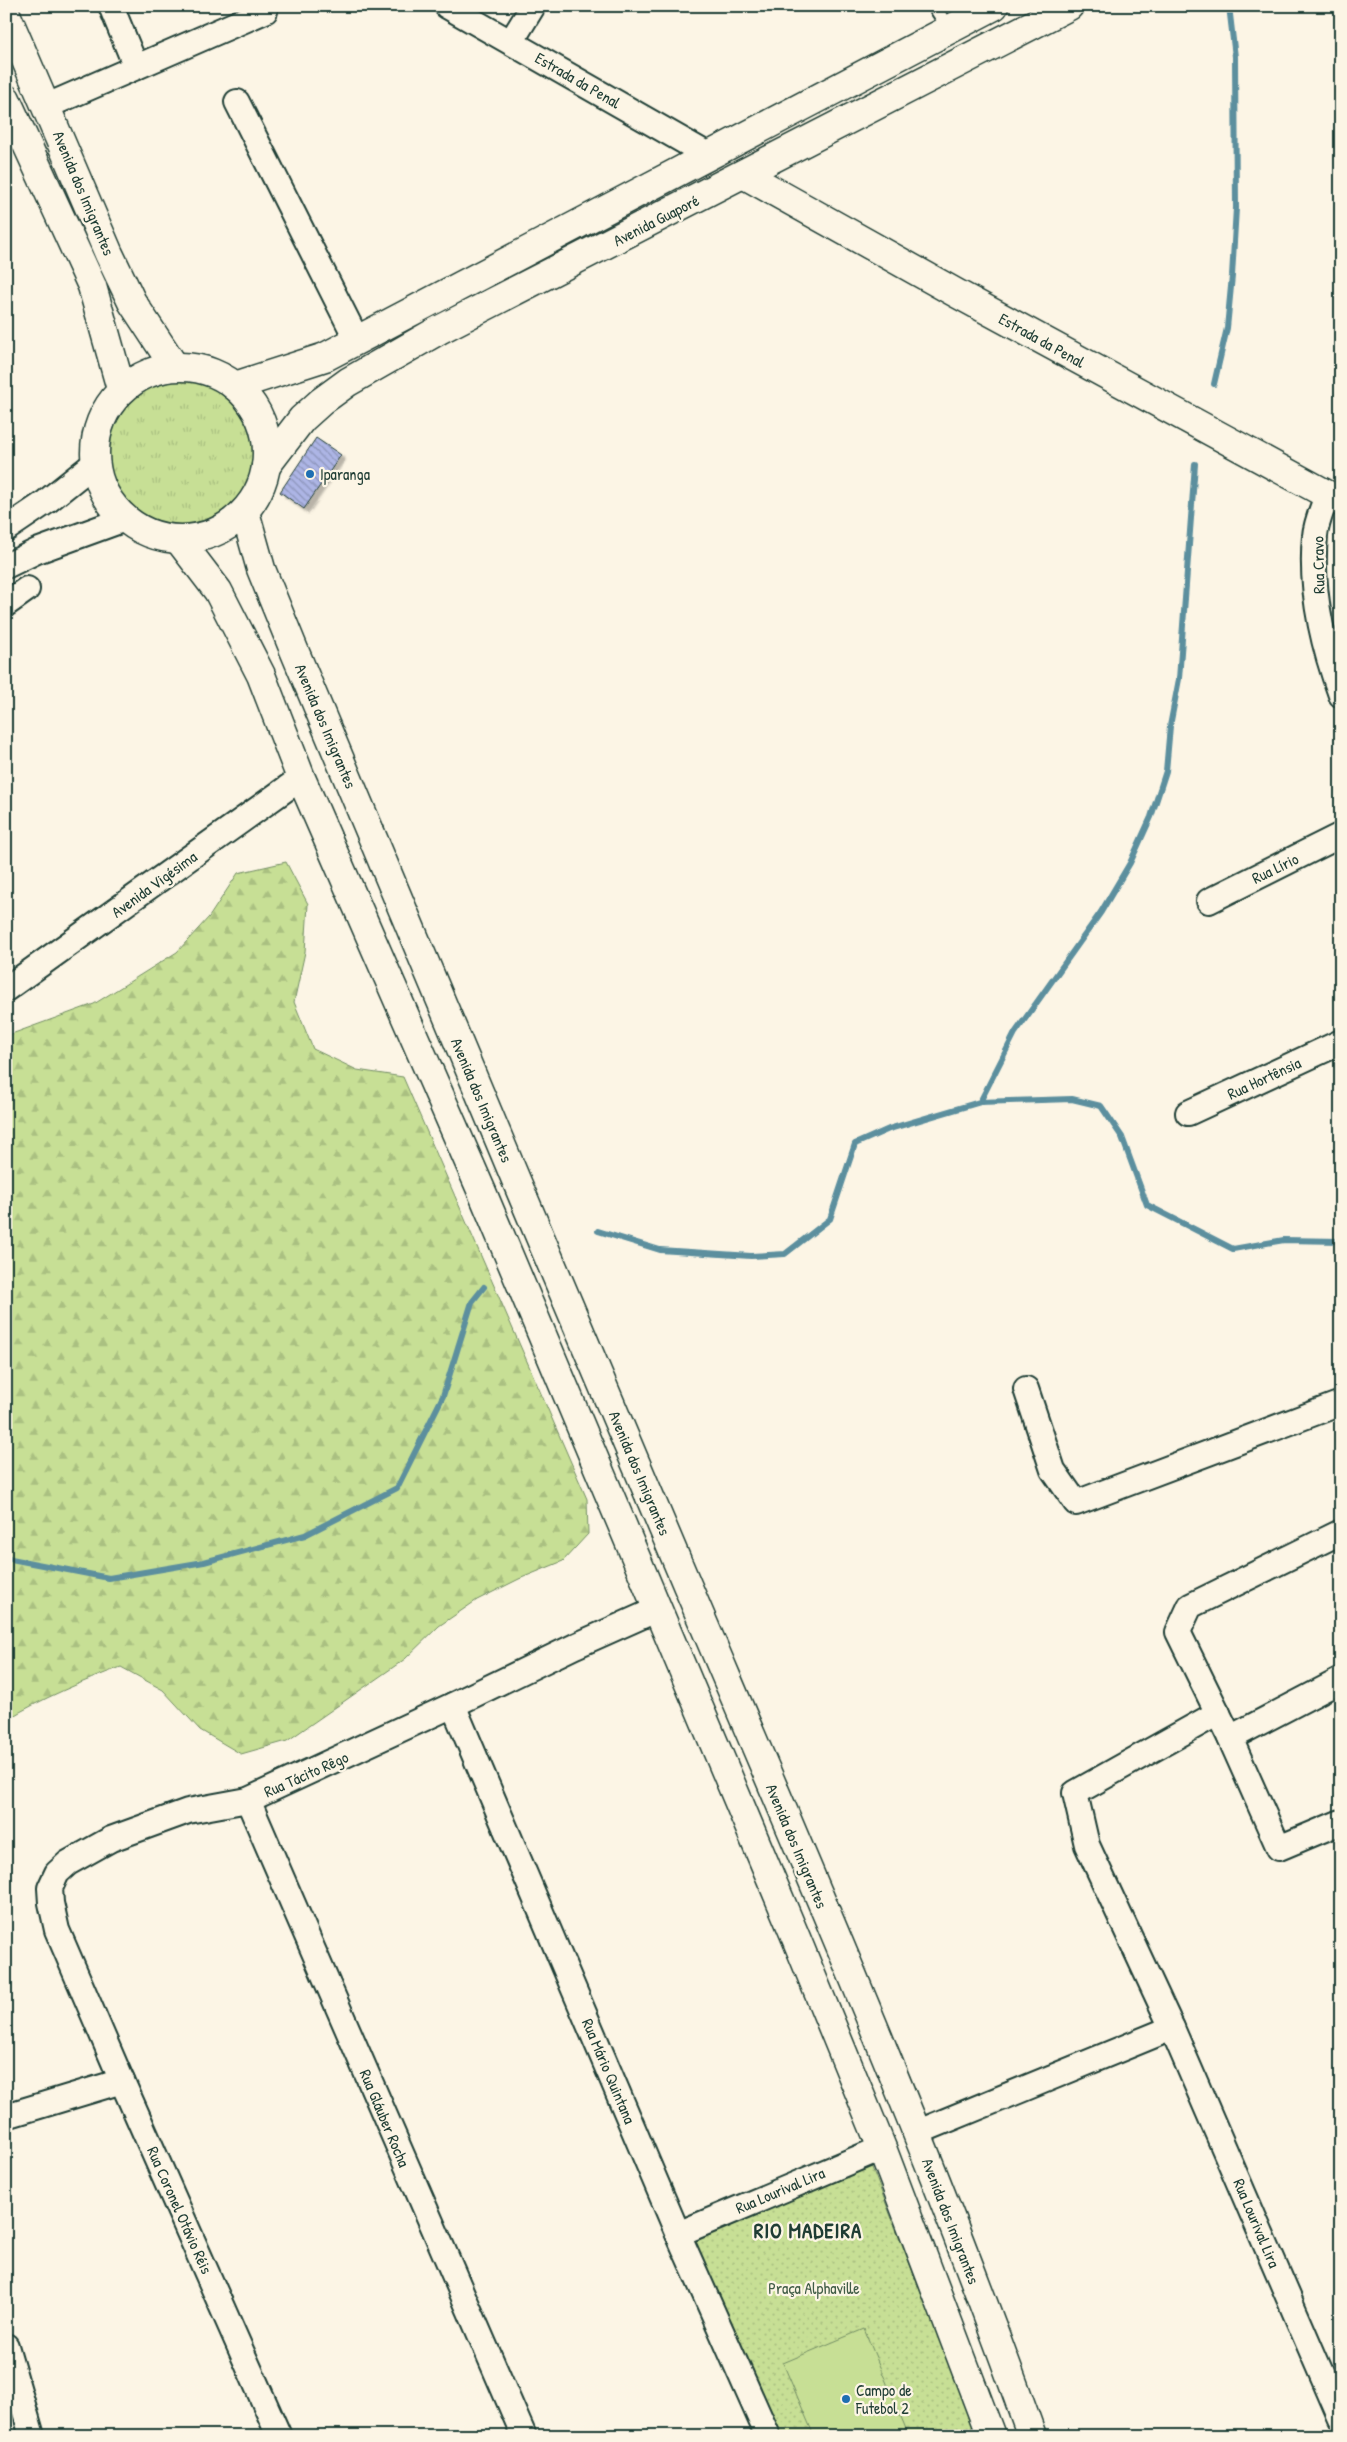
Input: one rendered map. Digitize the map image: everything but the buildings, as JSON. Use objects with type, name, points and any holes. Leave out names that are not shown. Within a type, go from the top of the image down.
[{"type":"main road","name":"Avenida Guaporé","points":[[235,386],[325,357],[994,6]]},
{"type":"main road","name":"Avenida Guaporé","points":[[266,466],[302,420],[348,382],[439,330],[745,175],[1069,6]]},
{"type":"main road","name":"Avenida dos Imigrantes","points":[[6,14],[109,254],[132,302],[174,366]]},
{"type":"main road","name":"Avenida dos Imigrantes","points":[[6,99],[92,286],[121,389]]},
{"type":"main road","name":"Estrada da Penal","points":[[745,175],[964,298],[1334,498]]},
{"type":"main road","points":[[174,366],[200,368],[224,378],[235,386],[244,394],[259,416],[266,440],[266,466],[259,490],[245,512],[226,527],[204,537],[180,540],[157,536],[136,527],[125,519],[102,490],[94,463],[96,436],[105,410],[121,389],[146,373],[174,366]]},
{"type":"main road","name":"Avenida dos Imigrantes","points":[[245,512],[261,569],[294,650],[518,1187],[776,1795],[916,2134],[1032,2436]]},
{"type":"main road","points":[[180,540],[218,591],[244,640],[301,778],[486,1202],[658,1609],[882,2148],[991,2436]]},
{"type":"street","points":[[111,6],[136,67]]},
{"type":"street","name":"Estrada da Penal","points":[[448,6],[708,155]]},
{"type":"street","points":[[511,42],[533,6]]},
{"type":"street","points":[[47,106],[265,11]]},
{"type":"street","points":[[237,102],[357,340]]},
{"type":"street","points":[[6,529],[46,502],[94,463]]},
{"type":"street","name":"Rua Cravo","points":[[1334,498],[1315,534],[1315,582],[1324,636],[1341,695]]},
{"type":"street","points":[[6,566],[37,551],[125,519]]},
{"type":"street","points":[[6,604],[27,589]]},
{"type":"street","name":"Avenida Vigésima","points":[[6,989],[301,778]]},
{"type":"street","name":"Rua Lírio","points":[[1209,901],[1341,835]]},
{"type":"street","name":"Rua Hortênsia","points":[[1188,1113],[1341,1042]]},
{"type":"street","points":[[1026,1389],[1053,1470],[1076,1503],[1341,1402]]},
{"type":"street","points":[[1341,1532],[1190,1606],[1178,1632],[1230,1738],[1279,1848],[1341,1822]]},
{"type":"street","name":"Rua Tácito Rêgo","points":[[80,1984],[57,1930],[51,1903],[50,1888],[58,1873],[68,1863],[110,1839],[141,1826],[188,1811],[248,1800],[575,1646],[658,1609]]},
{"type":"street","points":[[1230,1738],[1341,1680]]},
{"type":"street","name":"Rua Mário Quintana","points":[[453,1705],[678,2234],[768,2436]]},
{"type":"street","name":"Rua Lourival Lira","points":[[1218,1713],[1075,1793],[1086,1845],[1172,2028],[1341,2419]]},
{"type":"street","name":"Rua Gláuber Rocha","points":[[248,1800],[524,2436]]},
{"type":"street","name":"Rua Coronel Otávio Réis","points":[[80,1984],[279,2436]]},
{"type":"street","points":[[916,2134],[1172,2028]]},
{"type":"street","points":[[6,2116],[122,2081]]},
{"type":"street","name":"Rua Lourival Lira","points":[[678,2234],[882,2148]]},
{"type":"street","points":[[6,2346],[32,2436]]},
{"type":"lane","points":[[934,6],[949,29]]},
{"type":"green space","points":[[181,378],[210,384],[223,391],[234,401],[244,412],[251,425],[257,454],[251,483],[244,496],[234,507],[223,517],[210,524],[181,530],[152,524],[139,517],[128,507],[118,496],[111,483],[105,454],[111,425],[118,412],[128,401],[139,391],[152,384]]},
{"type":"green space","points":[[286,862],[308,904],[305,952],[294,1002],[313,1049],[357,1070],[403,1077],[587,1499],[588,1534],[563,1561],[519,1579],[477,1600],[439,1626],[405,1659],[287,1741],[241,1754],[200,1730],[163,1690],[121,1667],[62,1691],[6,1720],[6,1036],[94,1004],[177,952],[209,917],[238,873]]},
{"type":"green space","name":"Praça Alphaville","points":[[867,2155],[977,2436],[772,2436],[684,2235]]},
{"type":"green space","name":"Campo de Futebol 2","points":[[864,2329],[909,2436],[814,2436],[783,2363]]},
{"type":"waterway","points":[[1214,384],[1227,328],[1236,208],[1235,57],[1229,6]]},
{"type":"waterway","points":[[980,1102],[1015,1033],[1101,912],[1130,863],[1151,817],[1166,771],[1170,726],[1179,679],[1195,464]]},
{"type":"waterway","points":[[598,1231],[660,1250],[751,1256],[785,1254],[830,1219],[855,1144],[889,1129],[980,1102],[1072,1099],[1101,1106],[1122,1137],[1147,1205],[1233,1249],[1284,1240],[1341,1241]]},
{"type":"waterway","points":[[6,1558],[109,1578],[204,1562],[305,1535],[397,1488],[443,1396],[472,1302],[484,1287]]},
{"type":"place","name":"Iparanga","points":[[310,474]]},
{"type":"place","name":"Campo de Futebol 2","points":[[846,2399]]},
{"type":"district","name":"RIO MADEIRA","points":[[808,2231]]}]
